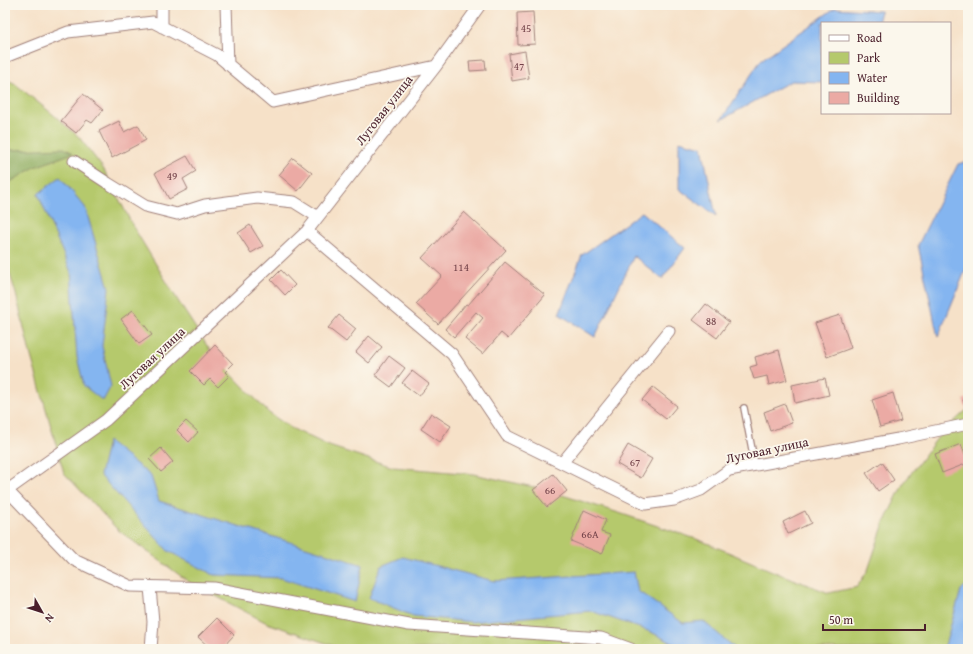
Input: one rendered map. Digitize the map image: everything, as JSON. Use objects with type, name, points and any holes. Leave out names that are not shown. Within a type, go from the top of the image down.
[{"type":"street","points":[[162,5],[162,27]]},
{"type":"street","points":[[226,5],[228,65]]},
{"type":"street","name":"Луговая улица","points":[[6,490],[106,420],[307,231],[436,66],[480,5]]},
{"type":"street","points":[[5,57],[68,32],[153,22],[217,56],[273,102],[436,66]]},
{"type":"street","points":[[74,161],[145,206],[177,214],[205,205],[257,198],[294,202],[318,217]]},
{"type":"street","name":"Луговая улица","points":[[307,231],[452,354],[507,436],[645,504],[674,500],[701,490],[729,470],[898,439],[968,424]]},
{"type":"street","points":[[562,463],[669,331]]},
{"type":"street","points":[[6,490],[74,560],[130,586],[214,588],[409,625],[601,638],[631,649]]},
{"type":"street","points":[[150,587],[153,622],[151,649]]},
{"type":"lane","points":[[744,408],[755,465]]},
{"type":"green space","points":[[5,79],[14,83],[79,137],[103,168],[134,228],[213,355],[269,413],[291,428],[329,446],[393,467],[473,474],[543,489],[702,541],[829,593],[857,587],[868,570],[884,523],[903,484],[941,433],[968,409],[968,649],[343,649],[267,623],[189,582],[118,530],[64,473],[5,258]]},
{"type":"green space","points":[[5,142],[11,150],[64,148],[73,153],[35,167],[7,184],[5,183]]},
{"type":"water","points":[[835,8],[881,11],[878,22],[821,22],[821,82],[791,81],[721,120],[761,60]]},
{"type":"water","points":[[679,141],[702,147],[716,216],[679,189]]},
{"type":"water","points":[[968,161],[968,264],[938,337],[918,245],[958,164]]},
{"type":"water","points":[[60,177],[85,207],[109,288],[102,346],[111,386],[103,401],[84,386],[77,357],[71,272],[38,194]]},
{"type":"water","points":[[642,212],[685,248],[662,279],[634,256],[595,337],[559,314],[582,255]]},
{"type":"water","points":[[108,441],[151,476],[159,501],[363,565],[355,602],[281,578],[214,575],[168,551],[100,475]]},
{"type":"water","points":[[403,557],[494,581],[634,572],[638,591],[683,623],[703,621],[736,649],[684,649],[651,632],[591,611],[472,622],[413,616],[369,598],[381,566]]},
{"type":"water","points":[[968,583],[968,634],[963,649],[944,649],[961,590]]},
{"type":"building","points":[[533,12],[535,44],[518,45],[517,13]]},
{"type":"building","points":[[525,51],[529,78],[512,81],[509,54]]},
{"type":"building","points":[[485,60],[486,70],[470,71],[469,61]]},
{"type":"building","points":[[83,94],[103,110],[92,123],[87,120],[76,133],[61,121]]},
{"type":"building","points":[[119,121],[124,132],[138,125],[146,140],[112,158],[99,131]]},
{"type":"building","points":[[187,156],[196,171],[183,179],[188,189],[169,199],[155,173]]},
{"type":"building","points":[[293,158],[312,173],[298,191],[279,175]]},
{"type":"building","points":[[464,212],[506,250],[438,324],[416,304],[442,276],[422,258]]},
{"type":"building","points":[[250,225],[263,246],[251,253],[238,233]]},
{"type":"building","points":[[505,262],[545,295],[508,339],[501,333],[483,354],[465,339],[483,318],[476,312],[454,337],[445,329]]},
{"type":"building","points":[[281,270],[295,285],[285,295],[271,280]]},
{"type":"building","points":[[706,304],[729,322],[717,338],[693,320]]},
{"type":"building","points":[[133,310],[152,335],[139,344],[121,319]]},
{"type":"building","points":[[339,315],[356,329],[346,342],[328,328]]},
{"type":"building","points":[[840,315],[851,348],[827,357],[815,323]]},
{"type":"building","points":[[369,336],[382,347],[369,363],[356,352]]},
{"type":"building","points":[[215,345],[233,364],[225,372],[229,376],[218,387],[210,379],[204,385],[190,371]]},
{"type":"building","points":[[779,350],[787,380],[769,385],[767,376],[754,379],[750,367],[757,365],[755,357]]},
{"type":"building","points":[[389,356],[405,368],[391,387],[375,375]]},
{"type":"building","points":[[412,371],[429,384],[419,396],[402,383]]},
{"type":"building","points":[[825,378],[829,395],[795,403],[792,385]]},
{"type":"building","points":[[653,387],[677,406],[666,419],[642,400]]},
{"type":"building","points":[[893,393],[901,421],[880,427],[872,400]]},
{"type":"building","points":[[968,398],[968,413],[963,400]]},
{"type":"building","points":[[785,404],[792,423],[770,431],[764,412]]},
{"type":"building","points":[[431,413],[451,426],[440,442],[421,429]]},
{"type":"building","points":[[186,421],[198,432],[189,442],[177,430]]},
{"type":"building","points":[[961,444],[968,463],[942,473],[935,454]]},
{"type":"building","points":[[628,445],[652,459],[641,478],[617,464]]},
{"type":"building","points":[[161,448],[173,462],[161,472],[149,459]]},
{"type":"building","points":[[882,462],[894,480],[878,491],[866,473]]},
{"type":"building","points":[[553,474],[567,491],[547,507],[533,490]]},
{"type":"building","points":[[584,510],[606,520],[601,532],[610,535],[602,554],[571,541]]},
{"type":"building","points":[[805,511],[811,523],[788,534],[783,522]]},
{"type":"building","points":[[217,618],[234,635],[221,649],[211,649],[198,637]]}]
